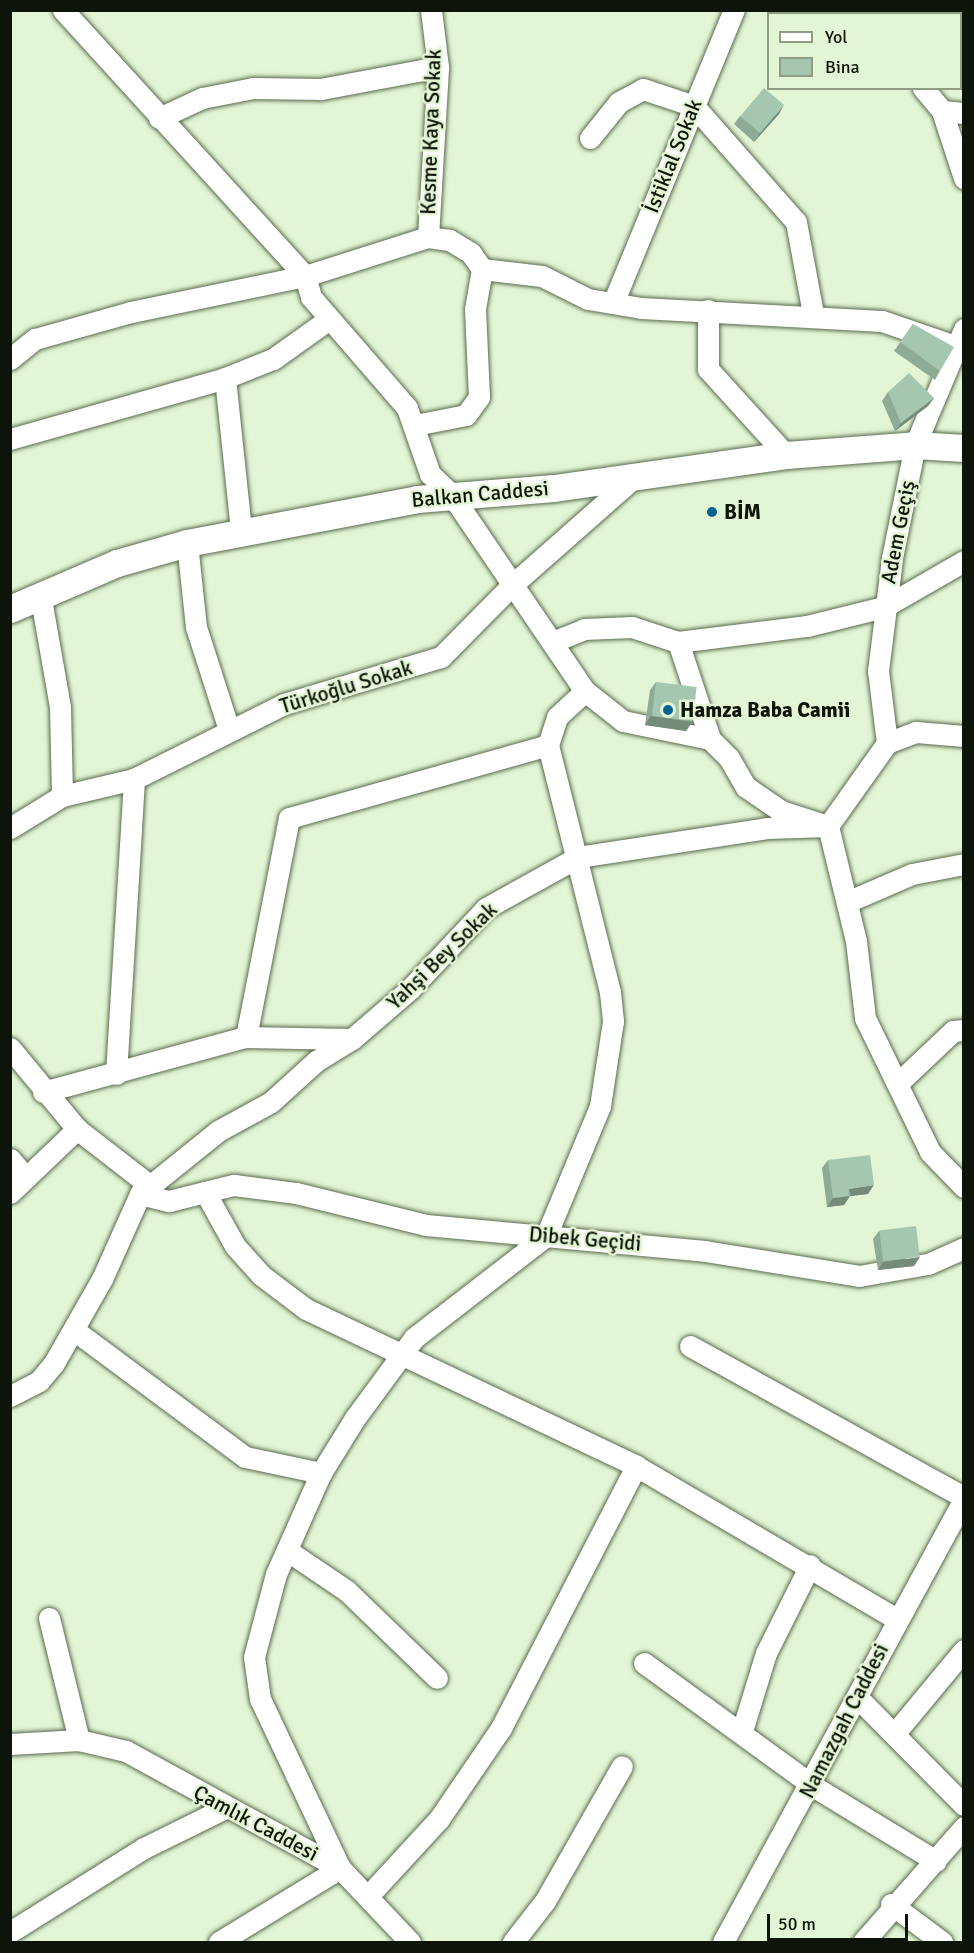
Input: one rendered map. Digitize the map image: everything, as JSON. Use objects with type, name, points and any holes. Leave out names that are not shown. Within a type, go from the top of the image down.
[{"type":"main road","name":"Balkan Caddesi","points":[[10,609],[41,599],[117,564],[187,543],[241,530],[451,494],[554,488],[786,455],[915,446],[963,448]]},
{"type":"street","points":[[63,10],[305,276],[311,297],[416,425],[430,474],[451,494],[533,621],[555,641],[585,692],[623,721],[710,739]]},
{"type":"street","name":"Kesme Kaya Sokak","points":[[431,10],[438,67],[428,237],[449,240],[471,253],[482,269]]},
{"type":"street","name":"İstiklal Sokak","points":[[613,303],[734,10]]},
{"type":"street","points":[[159,118],[202,98],[253,88],[321,89],[438,67]]},
{"type":"street","points":[[590,138],[619,102],[643,89],[694,106],[796,222],[813,314]]},
{"type":"street","points":[[925,90],[942,111],[963,178]]},
{"type":"street","points":[[942,111],[963,112]]},
{"type":"street","points":[[10,359],[35,339],[89,324],[305,276],[428,237]]},
{"type":"street","points":[[416,425],[466,415],[479,397],[475,309],[482,269],[542,276],[588,299],[613,303],[813,314],[882,321],[959,337]]},
{"type":"street","points":[[708,310],[708,369],[786,455]]},
{"type":"street","points":[[10,439],[225,378],[273,359],[329,320]]},
{"type":"street","name":"Adem Geçiş","points":[[887,743],[878,671],[884,607],[915,446],[959,337]]},
{"type":"street","points":[[225,378],[241,530]]},
{"type":"street","name":"Türkoğlu Sokak","points":[[10,828],[62,796],[134,779],[284,704],[441,657],[511,586],[637,475]]},
{"type":"street","points":[[187,543],[196,627],[229,730]]},
{"type":"street","points":[[555,641],[584,629],[632,627],[678,642],[807,626],[884,607],[963,561]]},
{"type":"street","points":[[41,599],[60,707],[62,796]]},
{"type":"street","points":[[678,642],[710,739],[729,758],[746,787],[780,811],[828,826]]},
{"type":"street","points":[[219,1942],[246,1934],[339,1868],[260,1699],[254,1657],[267,1599],[321,1473],[399,1355],[483,1280],[546,1236],[600,1106],[613,1021],[604,953],[548,745],[557,717],[585,692]]},
{"type":"street","points":[[828,826],[887,743],[916,732],[963,736]]},
{"type":"street","points":[[246,1037],[289,818],[548,745]]},
{"type":"street","points":[[116,1074],[134,779]]},
{"type":"street","points":[[828,826],[848,902],[866,1018],[930,1152],[963,1187]]},
{"type":"street","name":"Yahşi Bey Sokak","points":[[140,1194],[218,1131],[271,1102],[316,1061],[352,1039],[410,989],[486,908],[578,857],[767,828],[828,826]]},
{"type":"street","points":[[848,902],[912,874],[963,864]]},
{"type":"street","points":[[897,1084],[953,1031],[963,1030]]},
{"type":"street","points":[[42,1092],[116,1074],[246,1037],[352,1039]]},
{"type":"street","points":[[10,1048],[42,1092],[77,1129],[148,1184],[140,1194],[74,1330],[39,1381],[10,1396]]},
{"type":"street","points":[[10,1193],[25,1176],[77,1129]]},
{"type":"street","points":[[10,1159],[25,1176]]},
{"type":"street","name":"Dibek Geçidi","points":[[140,1194],[169,1201],[234,1185],[296,1193],[426,1225],[705,1251],[859,1276],[928,1264],[963,1248]]},
{"type":"street","points":[[205,1192],[235,1246],[261,1275],[306,1309],[636,1466],[810,1565],[897,1619]]},
{"type":"street","points":[[74,1330],[245,1456],[321,1473]]},
{"type":"street","points":[[690,1346],[963,1498]]},
{"type":"street","points":[[370,1894],[439,1819],[501,1728],[636,1466]]},
{"type":"street","name":"Namazgah Caddesi","points":[[723,1942],[813,1786],[897,1619],[963,1498]]},
{"type":"street","points":[[288,1551],[347,1591],[437,1678]]},
{"type":"street","points":[[742,1731],[766,1653],[810,1565]]},
{"type":"street","points":[[49,1618],[79,1740]]},
{"type":"street","points":[[895,1733],[963,1650]]},
{"type":"street","points":[[644,1664],[742,1731],[813,1786],[936,1861]]},
{"type":"street","points":[[857,1697],[895,1733],[963,1805]]},
{"type":"street","name":"Çamlık Caddesi","points":[[10,1744],[79,1740],[126,1751],[225,1808],[339,1868],[370,1894],[410,1942]]},
{"type":"street","points":[[513,1942],[544,1902],[622,1766]]},
{"type":"street","points":[[10,1932],[144,1848],[225,1808]]},
{"type":"street","points":[[863,1942],[891,1904],[936,1861],[963,1827]]},
{"type":"street","points":[[891,1904],[942,1942]]},
{"type":"building","points":[[764,88],[784,105],[760,133],[740,116]]},
{"type":"building","points":[[913,324],[954,347],[940,371],[900,342]]},
{"type":"building","points":[[909,373],[934,398],[901,423],[888,392]]},
{"type":"building","name":"Hamza Baba Camii","points":[[656,682],[697,687],[693,721],[652,716]]},
{"type":"building","points":[[870,1155],[874,1185],[849,1189],[850,1196],[833,1198],[828,1160]]},
{"type":"building","points":[[916,1226],[920,1257],[883,1261],[879,1231]]},
{"type":"place","name":"BİM","points":[[712,512]]},
{"type":"place","name":"Hamza Baba Camii","points":[[668,710]]}]
